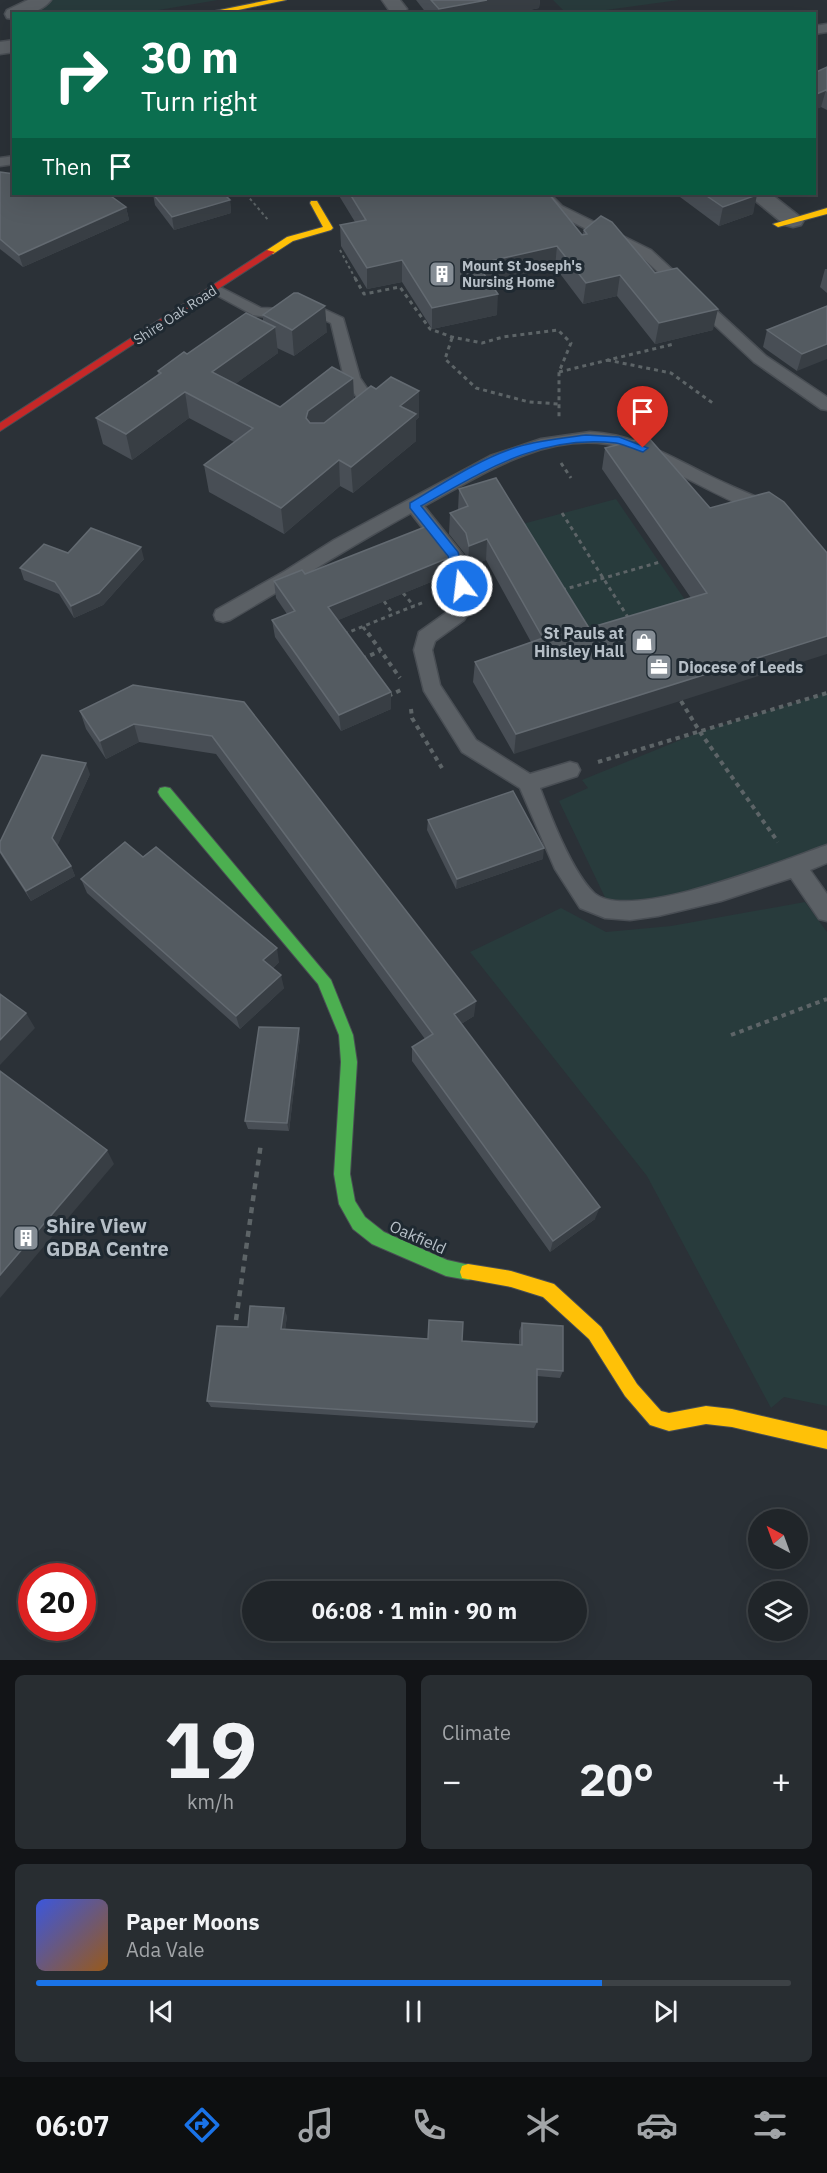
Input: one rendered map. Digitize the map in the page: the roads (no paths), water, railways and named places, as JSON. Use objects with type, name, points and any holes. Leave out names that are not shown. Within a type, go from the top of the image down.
[{"type":"street","points":[[18,12],[42,0]]},
{"type":"street","points":[[214,12],[282,0]]},
{"type":"street","points":[[759,195],[785,222],[827,211]]},
{"type":"street","name":"Shire Oak Road","points":[[0,428],[290,239],[328,228],[314,202]]},
{"type":"street","name":"Oakfield","points":[[165,792],[324,980],[346,1035],[349,1062],[342,1174],[347,1204],[359,1223],[378,1238],[398,1249],[438,1265],[511,1279],[548,1290],[595,1333],[631,1389],[656,1419],[669,1422],[706,1415],[732,1418],[827,1440]]},
{"type":"lane","points":[[544,195],[557,209],[646,253],[760,359],[827,405]]},
{"type":"lane","points":[[216,289],[258,312],[285,314],[315,310],[338,321],[352,378],[369,403],[344,423]]},
{"type":"lane","points":[[223,615],[291,576],[340,544],[496,460],[520,450],[560,440],[586,438],[619,440],[643,448],[696,476],[785,517]]},
{"type":"lane","points":[[414,505],[454,555],[466,602],[457,615],[426,637],[423,650],[431,686],[469,746],[528,783],[571,878],[589,902],[611,910],[628,911],[693,900],[796,867],[827,854]]},
{"type":"lane","points":[[528,783],[570,770]]},
{"type":"lane","points":[[796,867],[827,912]]},
{"type":"place","name":"Mount St Joseph's Nursing Home","points":[[442,274]]},
{"type":"place","name":"St Pauls at Hinsley Hall","points":[[644,642]]},
{"type":"place","name":"Diocese of Leeds","points":[[659,667]]},
{"type":"place","name":"Shire View GDBA Centre","points":[[26,1238]]}]
